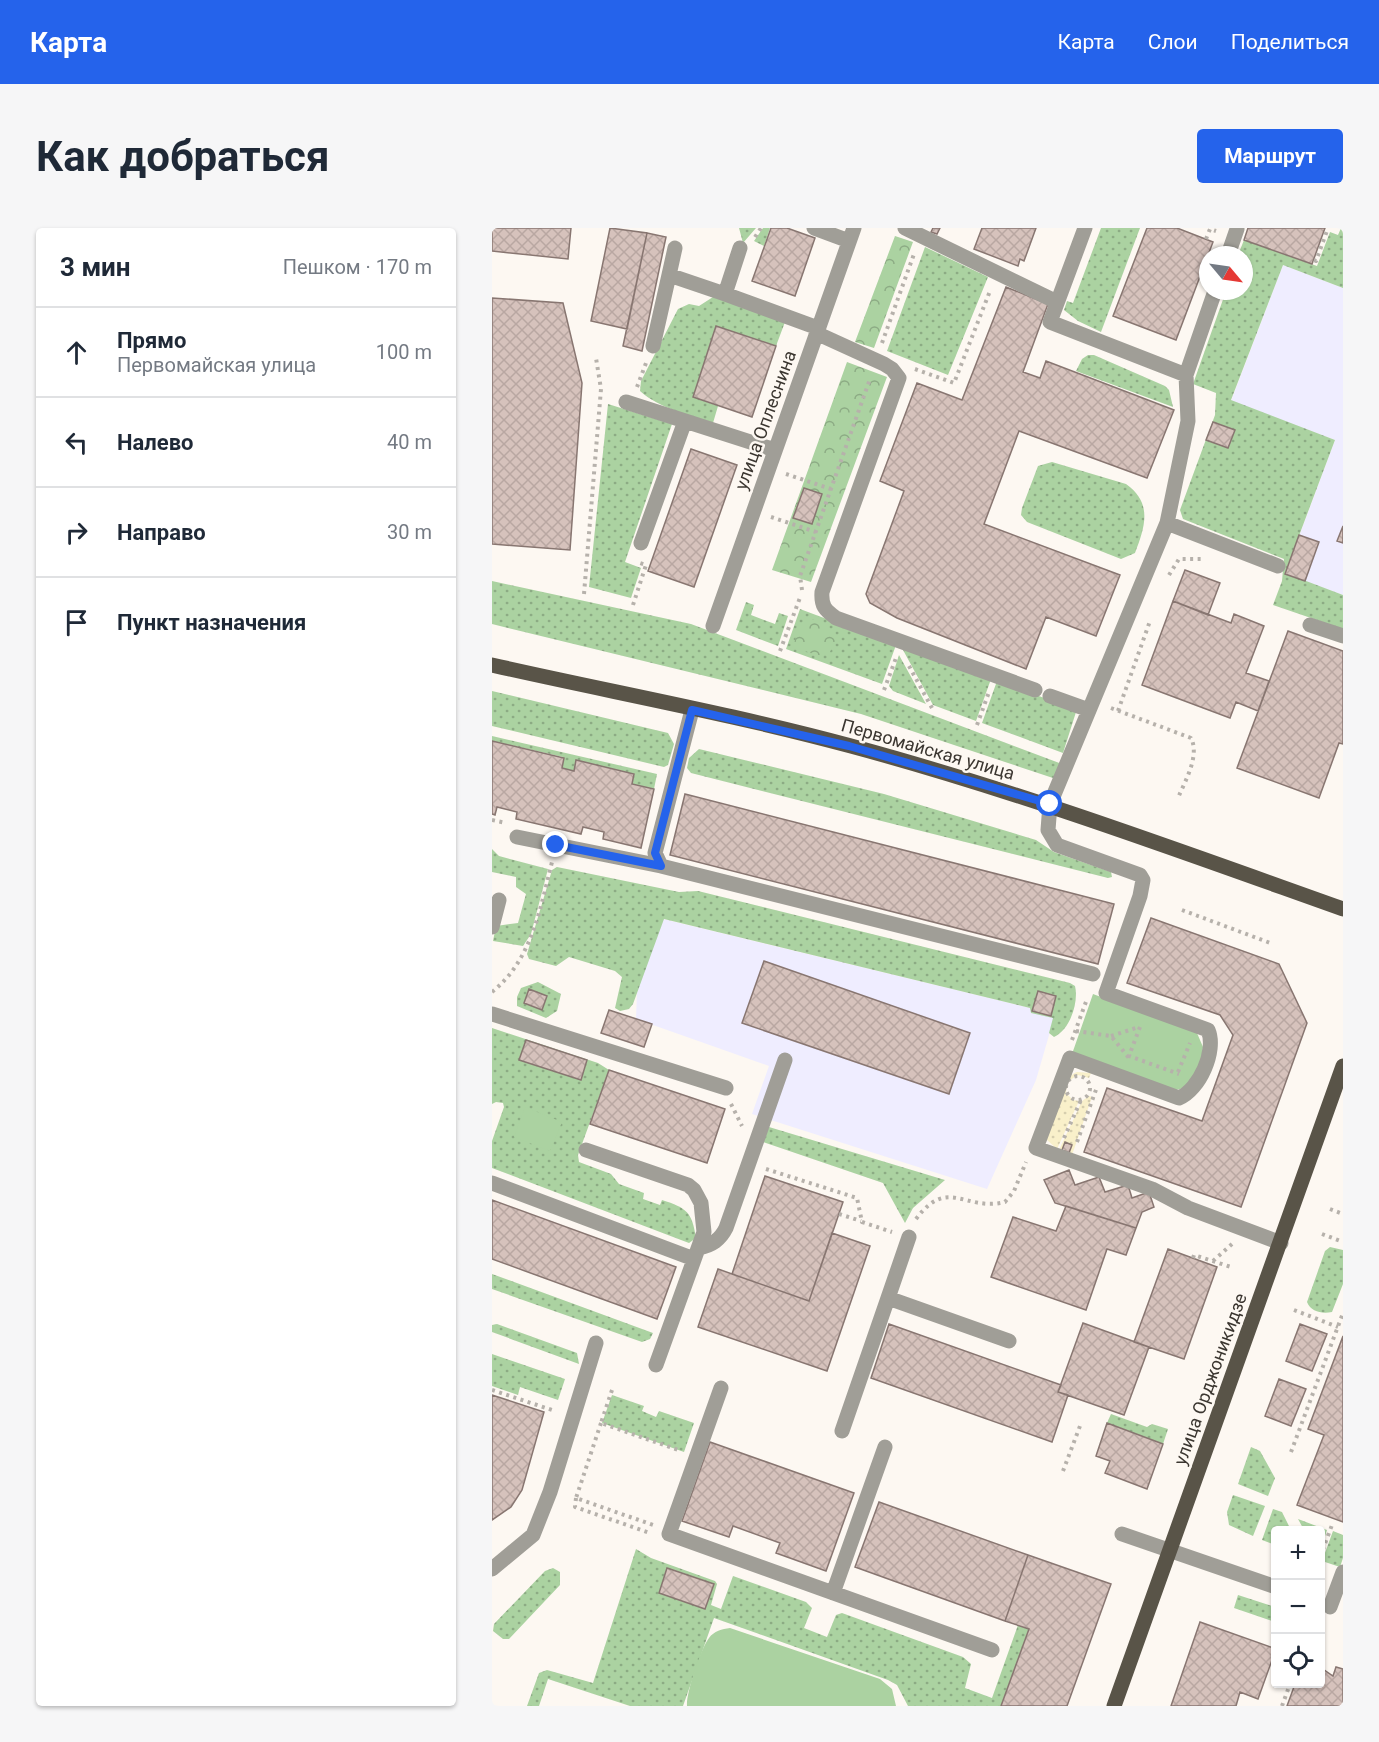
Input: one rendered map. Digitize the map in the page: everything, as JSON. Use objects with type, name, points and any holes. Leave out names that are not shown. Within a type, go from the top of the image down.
[{"type":"main road","name":"Первомайская улица","points":[[492,665],[849,746],[1050,804],[1343,909]]},
{"type":"main road","name":"улица Орджоникидзе","points":[[1114,1706],[1343,1066]]},
{"type":"street","points":[[814,228],[852,234]]},
{"type":"street","points":[[905,228],[1057,302]]},
{"type":"street","points":[[1085,228],[1050,322],[1186,375]]},
{"type":"street","points":[[1231,246],[1237,229]]},
{"type":"street","name":"улица Оплеснина","points":[[713,626],[852,234]]},
{"type":"street","points":[[653,346],[675,248]]},
{"type":"street","points":[[724,294],[740,248]]},
{"type":"street","points":[[669,275],[817,330],[892,369],[899,378],[821,599],[825,610],[836,618],[1035,690]]},
{"type":"street","points":[[1212,300],[1186,375],[1188,421],[1167,523],[1050,804],[1048,830],[1057,845],[1140,875],[1143,880],[1140,896],[1106,993],[1208,1030],[1212,1046],[1197,1086],[1179,1098],[1070,1058],[1036,1148],[1152,1189],[1188,1208],[1281,1243]]},
{"type":"street","points":[[629,403],[775,450]]},
{"type":"street","points":[[641,543],[685,421]]},
{"type":"street","points":[[1167,523],[1278,566]]},
{"type":"street","points":[[1310,625],[1343,636]]},
{"type":"street","points":[[1050,696],[1091,705]]},
{"type":"street","points":[[661,866],[655,853],[692,710]]},
{"type":"street","points":[[516,831],[1088,973],[1081,976],[1110,984]]},
{"type":"street","points":[[492,927],[499,900]]},
{"type":"street","points":[[492,1014],[726,1088]]},
{"type":"street","points":[[697,1254],[722,1235],[784,1060]]},
{"type":"street","points":[[586,1150],[694,1190],[701,1203],[704,1232],[656,1365]]},
{"type":"street","points":[[492,1184],[697,1254]]},
{"type":"street","points":[[842,1431],[909,1237]]},
{"type":"street","points":[[888,1298],[1009,1341]]},
{"type":"street","points":[[492,1569],[533,1535],[550,1492],[596,1344]]},
{"type":"street","points":[[721,1388],[670,1532],[992,1650]]},
{"type":"street","points":[[833,1593],[885,1447]]},
{"type":"street","points":[[1122,1534],[1271,1586]]},
{"type":"street","points":[[1331,1607],[1343,1572]]},
{"type":"path","points":[[1314,260],[1316,261],[1328,228]]},
{"type":"path","points":[[1206,239],[1210,229],[1221,233]]},
{"type":"path","points":[[780,651],[803,591],[800,576],[921,236]]},
{"type":"path","points":[[911,367],[954,383],[997,273]]},
{"type":"path","points":[[629,403],[653,346]]},
{"type":"path","points":[[584,594],[601,389],[596,358]]},
{"type":"path","points":[[768,468],[831,489]]},
{"type":"path","points":[[753,511],[816,532]]},
{"type":"path","points":[[633,604],[646,565],[635,562],[641,543]]},
{"type":"path","points":[[1163,585],[1179,559],[1204,559]]},
{"type":"path","points":[[803,591],[821,599]]},
{"type":"path","points":[[1118,711],[1152,616]]},
{"type":"path","points":[[905,659],[933,708]]},
{"type":"path","points":[[1091,705],[1118,711],[1191,738],[1195,746],[1193,758],[1178,798]]},
{"type":"path","points":[[492,820],[516,831]]},
{"type":"path","points":[[492,992],[512,974],[533,934],[554,855]]},
{"type":"path","points":[[1182,910],[1273,944]]},
{"type":"path","points":[[1076,1031],[1111,1036],[1140,1027],[1122,1077]]},
{"type":"path","points":[[1111,1036],[1129,1056]]},
{"type":"path","points":[[726,1088],[730,1089],[732,1110],[741,1126],[759,1135]]},
{"type":"path","points":[[1071,1160],[1093,1098]]},
{"type":"path","points":[[1061,1144],[1081,1100]]},
{"type":"path","points":[[838,1214],[909,1237],[916,1218],[931,1201],[944,1197],[958,1197],[981,1205],[1005,1202],[1014,1191],[1028,1158]]},
{"type":"path","points":[[744,1175],[760,1167],[857,1198],[862,1222]]},
{"type":"path","points":[[1330,1209],[1343,1214]]},
{"type":"path","points":[[1322,1234],[1343,1242]]},
{"type":"path","points":[[1212,1262],[1235,1242]]},
{"type":"path","points":[[1193,1258],[1194,1255],[1231,1268]]},
{"type":"path","points":[[1294,1310],[1338,1327]]},
{"type":"path","points":[[1290,1452],[1343,1313]]},
{"type":"path","points":[[492,1390],[556,1412]]},
{"type":"path","points":[[576,1498],[670,1532],[668,1539],[575,1507],[576,1498],[612,1390]]},
{"type":"path","points":[[601,1423],[684,1452]]},
{"type":"path","points":[[1063,1471],[1080,1426]]},
{"type":"path","points":[[1325,1544],[1332,1525]]},
{"type":"path","points":[[1282,1706],[1288,1688]]},
{"type":"shaded area","points":[[1283,265],[1343,288],[1343,595],[1285,574],[1335,440],[1231,401]]},
{"type":"shaded area","points":[[663,919],[1030,1008],[1061,994],[1036,1080],[987,1189],[752,1114],[769,1066],[636,1019],[637,992]]},
{"type":"green space","points":[[739,228],[756,228],[743,243]]},
{"type":"green space","points":[[763,228],[770,228],[764,246],[754,241]]},
{"type":"green space","points":[[1101,228],[1140,228],[1101,332],[1078,321],[1064,310],[1067,301],[1073,303]]},
{"type":"green space","points":[[1343,228],[1343,288],[1283,265],[1231,400],[1335,440],[1285,573],[1343,595],[1343,629],[1273,605],[1282,581],[1284,559],[1183,519],[1180,510],[1215,415],[1216,393],[1193,384],[1223,300],[1253,300],[1253,246],[1242,246],[1244,240],[1317,266],[1330,232],[1338,235]]},
{"type":"green space","points":[[895,236],[913,242],[874,348],[855,342]]},
{"type":"green space","points":[[925,247],[988,277],[948,375],[887,351]]},
{"type":"green space","points":[[713,297],[785,322],[776,346],[716,326],[693,397],[718,406],[713,423],[665,407],[640,391],[641,381],[678,309],[689,304],[699,306]]},
{"type":"green space","points":[[1088,355],[1094,355],[1165,386],[1169,390],[1173,407],[1076,371],[1082,359]]},
{"type":"green space","points":[[847,362],[887,377],[811,582],[772,570]]},
{"type":"green space","points":[[608,404],[672,424],[625,562],[641,568],[631,598],[589,587]]},
{"type":"green space","points":[[1052,462],[1126,484],[1135,491],[1143,507],[1144,525],[1135,553],[1121,559],[1027,522],[1021,515],[1022,508],[1038,466]]},
{"type":"green space","points":[[492,581],[691,624],[1062,764],[1056,779],[861,714],[492,624]]},
{"type":"green space","points":[[746,602],[754,605],[751,615],[775,624],[779,613],[788,616],[778,646],[736,630]]},
{"type":"green space","points":[[800,609],[896,645],[882,684],[786,649]]},
{"type":"green space","points":[[808,620],[817,620],[835,632],[836,639],[829,654],[810,653],[794,643],[800,626]]},
{"type":"green space","points":[[904,647],[991,679],[976,721],[933,705],[903,650]]},
{"type":"green space","points":[[899,655],[926,704],[893,691],[889,686]]},
{"type":"green space","points":[[997,681],[1072,708],[1076,712],[1063,753],[982,723]]},
{"type":"green space","points":[[492,691],[668,733],[674,744],[668,765],[664,767],[492,726]]},
{"type":"green space","points":[[492,736],[657,774],[654,789],[632,784],[634,774],[577,761],[574,771],[562,768],[563,757],[492,741]]},
{"type":"green space","points":[[699,749],[884,794],[1036,840],[1054,852],[1111,872],[1112,877],[1108,878],[691,773],[687,768],[689,758]]},
{"type":"green space","points":[[492,849],[499,856],[548,869],[531,934],[523,946],[493,941],[496,926],[518,923],[526,894],[516,887],[516,877],[492,872]]},
{"type":"green space","points":[[557,867],[679,892],[698,891],[1070,983],[1075,986],[1076,992],[1072,1015],[1065,1028],[1054,1037],[1049,1033],[1053,1018],[1031,1013],[1030,1008],[664,919],[633,1004],[629,1009],[620,1011],[615,1008],[622,977],[615,971],[569,957],[556,966],[529,959],[527,954],[552,870]]},
{"type":"green space","points":[[538,982],[561,994],[557,1011],[546,1018],[517,1006],[517,997],[521,988]]},
{"type":"green space","points":[[1093,994],[1197,1033],[1203,1047],[1202,1053],[1199,1067],[1188,1085],[1176,1090],[1072,1054]]},
{"type":"green space","points":[[492,1028],[598,1063],[609,1070],[578,1155],[579,1162],[611,1174],[619,1184],[644,1193],[643,1199],[660,1205],[662,1200],[683,1209],[693,1222],[696,1238],[689,1243],[492,1168],[492,1141],[504,1107],[503,1103],[492,1104]]},
{"type":"green space","points":[[525,1107],[562,1122],[550,1151],[514,1137]]},
{"type":"green space","points":[[769,1127],[945,1180],[913,1208],[905,1223],[883,1183],[763,1142]]},
{"type":"green space","points":[[1330,1247],[1343,1250],[1343,1284],[1332,1312],[1324,1313],[1314,1310],[1307,1302],[1325,1251]]},
{"type":"green space","points":[[492,1274],[653,1333],[650,1339],[642,1342],[492,1289]]},
{"type":"green space","points":[[497,1324],[577,1353],[579,1364],[492,1332],[492,1325]]},
{"type":"green space","points":[[492,1354],[565,1379],[558,1400],[520,1387],[518,1395],[492,1386]]},
{"type":"green space","points":[[612,1395],[644,1406],[642,1411],[656,1417],[659,1411],[694,1423],[684,1452],[602,1423]]},
{"type":"green space","points":[[1111,1414],[1147,1427],[1152,1424],[1168,1429],[1163,1444],[1107,1423]]},
{"type":"green space","points":[[1251,1447],[1260,1451],[1275,1478],[1268,1496],[1238,1484]]},
{"type":"green space","points":[[1233,1495],[1265,1506],[1253,1536],[1229,1525],[1227,1512]]},
{"type":"green space","points":[[1273,1509],[1282,1512],[1289,1526],[1271,1526],[1271,1543],[1262,1540]]},
{"type":"green space","points":[[1298,1519],[1316,1526],[1302,1526]]},
{"type":"green space","points":[[1333,1531],[1343,1535],[1343,1558],[1340,1567],[1325,1562],[1325,1553]]},
{"type":"green space","points":[[636,1549],[651,1558],[715,1581],[717,1584],[711,1605],[721,1609],[733,1576],[806,1602],[812,1608],[804,1628],[827,1637],[836,1615],[842,1613],[963,1657],[971,1664],[965,1688],[992,1698],[1018,1625],[1029,1629],[1001,1706],[908,1706],[897,1685],[888,1680],[714,1618],[683,1706],[630,1706],[548,1679],[539,1706],[527,1706],[539,1673],[547,1670],[593,1683]]},
{"type":"green space","points":[[553,1568],[560,1572],[560,1585],[509,1639],[503,1639],[493,1631],[494,1624],[545,1571]]},
{"type":"green space","points":[[1238,1595],[1271,1606],[1271,1621],[1234,1608]]},
{"type":"green space","points":[[730,1628],[880,1679],[892,1689],[896,1706],[687,1706],[691,1681],[706,1643],[716,1632]]},
{"type":"sand","points":[[1077,1072],[1091,1073],[1089,1078],[1078,1075],[1067,1082],[1066,1093],[1073,1100],[1079,1101],[1057,1149],[1047,1140],[1049,1124],[1060,1091],[1071,1075]]},
{"type":"sand","points":[[1089,1096],[1092,1097],[1072,1155],[1059,1150],[1082,1101]]},
{"type":"building","points":[[492,228],[571,228],[568,259],[492,251]]},
{"type":"building","points":[[610,228],[647,233],[627,329],[591,321]]},
{"type":"building","points":[[771,228],[787,228],[815,238],[795,296],[752,281]]},
{"type":"building","points":[[933,228],[940,228],[937,234],[931,232]]},
{"type":"building","points":[[982,228],[1036,228],[1024,261],[1020,259],[1018,266],[974,249]]},
{"type":"building","points":[[1147,228],[1177,228],[1213,242],[1211,246],[1199,246],[1199,279],[1176,340],[1113,316]]},
{"type":"building","points":[[1248,228],[1325,228],[1312,264],[1244,240]]},
{"type":"building","points":[[647,233],[666,237],[642,351],[623,346]]},
{"type":"building","points":[[1006,287],[1048,304],[1023,372],[1040,378],[1046,361],[1174,410],[1147,478],[1019,431],[984,524],[1120,575],[1096,636],[1046,617],[1026,669],[897,618],[870,603],[866,594],[904,491],[880,481],[917,383],[962,400]]},
{"type":"building","points":[[492,298],[563,303],[582,383],[570,550],[492,544]]},
{"type":"building","points":[[716,326],[776,346],[752,417],[693,397]]},
{"type":"building","points":[[1213,422],[1235,430],[1228,448],[1206,440]]},
{"type":"building","points":[[691,449],[737,465],[694,587],[648,571]]},
{"type":"building","points":[[804,488],[822,494],[812,524],[793,518]]},
{"type":"building","points":[[1343,526],[1343,543],[1337,541]]},
{"type":"building","points":[[1299,535],[1319,542],[1305,581],[1285,574]]},
{"type":"building","points":[[1185,570],[1220,583],[1208,615],[1173,601]]},
{"type":"building","points":[[1173,601],[1231,623],[1234,614],[1264,626],[1246,673],[1269,681],[1258,711],[1236,702],[1230,718],[1142,685]]},
{"type":"building","points":[[1288,631],[1343,651],[1343,744],[1339,743],[1319,798],[1237,768]]},
{"type":"building","points":[[492,741],[564,758],[562,768],[574,771],[576,760],[634,774],[632,784],[654,789],[641,848],[603,839],[604,832],[583,827],[581,834],[516,819],[517,812],[497,807],[495,815],[492,814]]},
{"type":"building","points":[[685,794],[1114,904],[1098,964],[670,855]]},
{"type":"building","points":[[1151,918],[1279,964],[1307,1023],[1241,1207],[1084,1152],[1107,1088],[1202,1121],[1233,1035],[1220,1015],[1127,983]]},
{"type":"building","points":[[764,961],[970,1033],[949,1094],[742,1023]]},
{"type":"building","points":[[529,989],[547,996],[542,1010],[524,1003]]},
{"type":"building","points":[[1038,991],[1056,996],[1051,1016],[1032,1011]]},
{"type":"building","points":[[609,1010],[652,1024],[644,1047],[601,1033]]},
{"type":"building","points":[[526,1040],[587,1060],[581,1080],[519,1060]]},
{"type":"building","points":[[609,1070],[725,1109],[707,1163],[590,1124]]},
{"type":"building","points":[[1065,1142],[1072,1145],[1069,1153],[1062,1150]]},
{"type":"building","points":[[1069,1170],[1075,1185],[1099,1177],[1105,1192],[1128,1185],[1132,1198],[1149,1192],[1154,1207],[1142,1212],[1136,1228],[1055,1203],[1044,1180]]},
{"type":"building","points":[[765,1176],[843,1202],[809,1301],[732,1274]]},
{"type":"building","points":[[492,1200],[676,1267],[657,1319],[492,1259]]},
{"type":"building","points":[[1066,1206],[1136,1228],[1126,1255],[1107,1249],[1086,1310],[991,1277],[1013,1217],[1056,1231]]},
{"type":"building","points":[[832,1233],[870,1246],[827,1371],[698,1327],[718,1269],[809,1301]]},
{"type":"building","points":[[1168,1249],[1217,1267],[1184,1359],[1134,1342]]},
{"type":"building","points":[[1083,1323],[1149,1347],[1124,1415],[1058,1392]]},
{"type":"building","points":[[889,1324],[1061,1385],[1058,1392],[1068,1395],[1052,1442],[871,1378]]},
{"type":"building","points":[[1300,1324],[1327,1334],[1312,1371],[1286,1361]]},
{"type":"building","points":[[1343,1336],[1343,1522],[1297,1505],[1324,1435],[1308,1429]]},
{"type":"building","points":[[1279,1379],[1306,1389],[1291,1426],[1265,1416]]},
{"type":"building","points":[[492,1395],[544,1412],[522,1490],[511,1507],[492,1520]]},
{"type":"building","points":[[1107,1423],[1163,1444],[1147,1489],[1105,1473],[1110,1461],[1096,1456]]},
{"type":"building","points":[[710,1442],[854,1493],[826,1571],[776,1553],[780,1543],[733,1526],[729,1537],[682,1521]]},
{"type":"building","points":[[879,1502],[1028,1555],[1005,1621],[855,1567]]},
{"type":"building","points":[[1028,1555],[1111,1584],[1067,1706],[1001,1706],[1029,1629],[1005,1621]]},
{"type":"building","points":[[667,1568],[714,1584],[705,1609],[659,1593]]},
{"type":"building","points":[[1200,1622],[1271,1647],[1271,1663],[1258,1699],[1240,1692],[1236,1706],[1171,1706]]},
{"type":"building","points":[[1336,1667],[1343,1669],[1343,1706],[1287,1706],[1294,1688],[1325,1688],[1325,1670],[1333,1676]]},
{"type":"route","points":[[556,845],[661,866],[655,853],[692,710],[849,746],[1050,804]]}]
